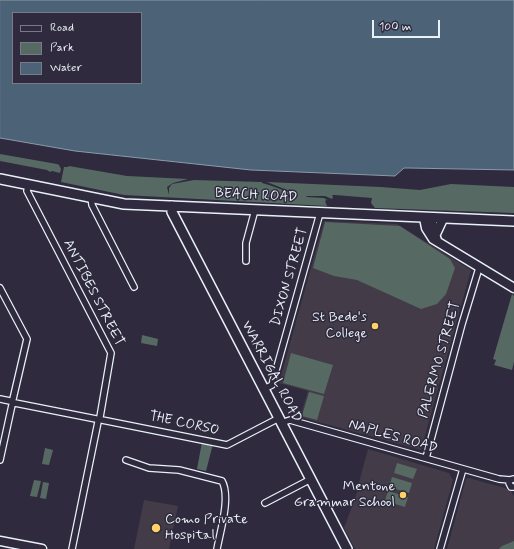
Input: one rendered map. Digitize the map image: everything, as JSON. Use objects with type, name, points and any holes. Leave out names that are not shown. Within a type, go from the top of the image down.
[{"type":"main road","name":"BEACH ROAD","points":[[0,179],[124,204],[514,221]]},
{"type":"main road","name":"WARRIGAL ROAD","points":[[172,206],[172,212],[347,549]]},
{"type":"street","name":"ANTIBES STREET","points":[[28,185],[27,191],[112,353],[72,549]]},
{"type":"street","points":[[91,197],[92,205],[134,286]]},
{"type":"street","points":[[246,261],[246,243],[256,210]]},
{"type":"street","name":"DIXON STREET","points":[[264,389],[271,386],[274,381],[320,213]]},
{"type":"street","points":[[428,218],[425,226],[433,239],[436,237],[479,268],[514,288]]},
{"type":"street","points":[[436,237],[443,219]]},
{"type":"street","name":"PALERMO STREET","points":[[426,458],[458,338],[479,268]]},
{"type":"street","points":[[0,288],[27,339],[0,460]]},
{"type":"street","name":"THE CORSO","points":[[0,399],[227,445],[280,420]]},
{"type":"street","name":"NAPLES ROAD","points":[[280,420],[290,420],[513,484]]},
{"type":"street","points":[[126,460],[149,468],[180,470],[222,482],[226,498],[217,549]]},
{"type":"street","points":[[440,549],[463,469]]},
{"type":"street","points":[[265,503],[311,479]]},
{"type":"street","points":[[0,541],[42,549]]},
{"type":"shaded area","name":"St Bede's College","points":[[324,221],[397,224],[471,270],[421,450],[300,417],[308,391],[279,383]]},
{"type":"shaded area","name":"Mentone Grammar School","points":[[368,449],[449,473],[453,480],[434,549],[355,549],[344,528],[359,487],[358,486]]},
{"type":"shaded area","points":[[469,478],[511,491],[514,496],[514,549],[447,549],[466,479]]},
{"type":"shaded area","name":"Como Private Hospital","points":[[144,500],[178,506],[169,549],[134,549]]},
{"type":"green space","points":[[0,154],[57,164],[61,169],[60,173],[0,161]]},
{"type":"green space","points":[[69,166],[127,176],[188,179],[173,183],[167,187],[169,195],[169,188],[172,184],[194,180],[262,182],[291,193],[292,192],[267,182],[420,190],[451,184],[514,187],[514,213],[375,208],[371,203],[372,198],[335,195],[332,195],[332,199],[325,196],[306,196],[324,198],[327,200],[325,201],[327,206],[124,195],[61,182],[64,167]]},
{"type":"green space","points":[[325,222],[400,226],[450,259],[455,268],[446,294],[437,304],[421,309],[357,280],[334,276],[313,268]]},
{"type":"green space","points":[[512,294],[514,296],[514,362],[512,370],[494,365],[496,360],[493,359]]},
{"type":"green space","points":[[142,335],[158,339],[157,346],[141,343]]},
{"type":"green space","points":[[291,353],[333,365],[324,394],[283,383]]},
{"type":"green space","points":[[309,392],[324,396],[317,420],[302,416]]},
{"type":"green space","points":[[202,442],[213,444],[206,471],[197,469]]},
{"type":"green space","points":[[45,448],[53,450],[49,465],[42,464]]},
{"type":"green space","points":[[397,463],[417,469],[413,479],[394,473]]},
{"type":"green space","points":[[392,477],[412,483],[409,493],[389,487]]},
{"type":"green space","points":[[34,480],[41,481],[37,497],[30,496]]},
{"type":"green space","points":[[43,482],[49,483],[46,499],[40,498]]},
{"type":"green space","points":[[388,491],[408,497],[405,507],[385,501]]},
{"type":"green space","points":[[514,541],[514,549],[499,549],[502,546]]},
{"type":"water","points":[[0,0],[514,0],[514,170],[404,168],[395,176],[251,170],[75,151],[0,138]]},
{"type":"place","name":"St Bede's College","points":[[375,326]]},
{"type":"place","name":"Mentone Grammar School","points":[[403,495]]},
{"type":"place","name":"Como Private Hospital","points":[[156,528]]}]
